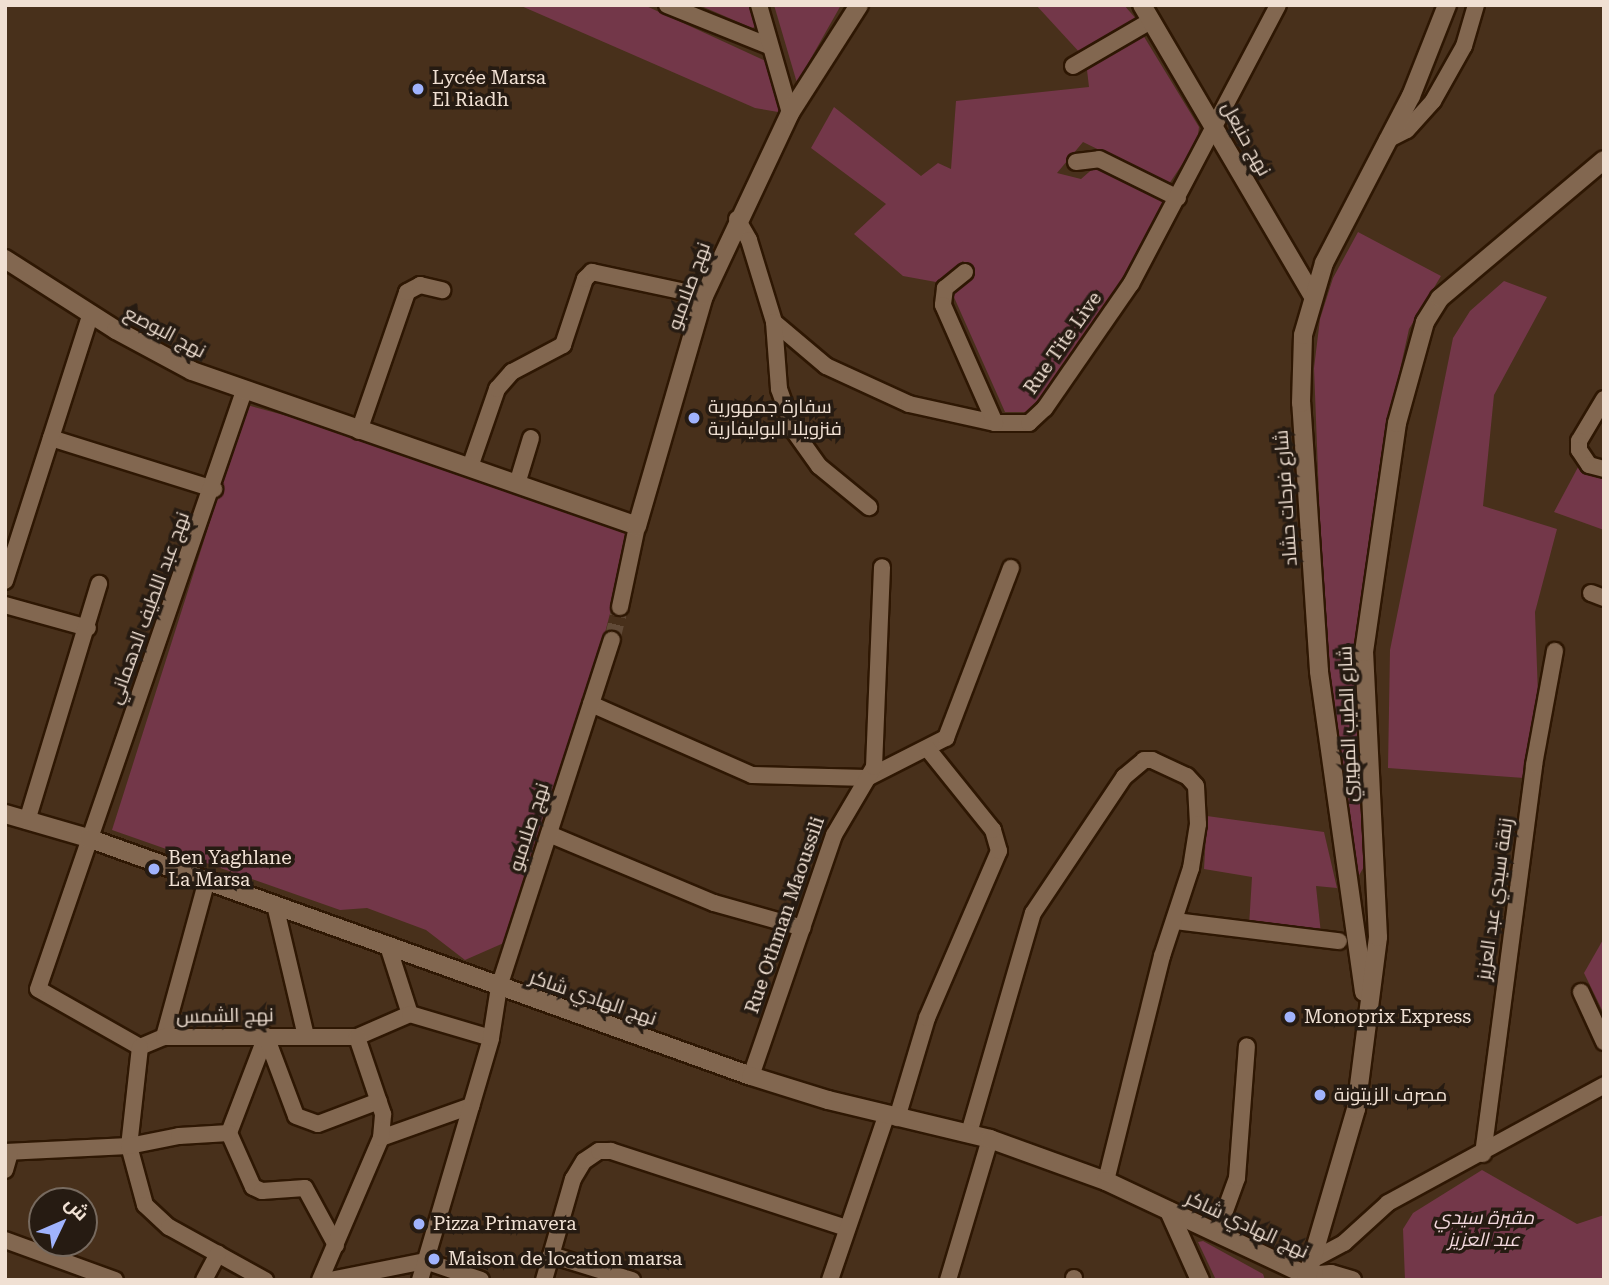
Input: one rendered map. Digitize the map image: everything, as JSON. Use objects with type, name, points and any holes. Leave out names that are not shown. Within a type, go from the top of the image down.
[{"type":"street","points":[[667,5],[769,46]]},
{"type":"street","points":[[759,5],[790,113]]},
{"type":"street","name":"Rue Tite Live","points":[[774,322],[826,366],[854,382],[909,404],[995,423],[1029,423],[1045,408],[1131,284],[1217,126],[1278,5]]},
{"type":"street","name":"شارع فرحات حشاد","points":[[1367,1017],[1319,671],[1307,511],[1301,366],[1312,295],[1411,96],[1447,5]]},
{"type":"street","points":[[1387,140],[1407,130],[1433,101],[1464,46],[1476,5]]},
{"type":"street","name":"نهج صلامبو","points":[[620,607],[637,526],[704,296],[737,219],[790,113],[854,7]]},
{"type":"street","points":[[1073,66],[1147,13]]},
{"type":"street","name":"نهج حنبعل","points":[[1147,13],[1217,126],[1312,295]]},
{"type":"street","points":[[1076,162],[1099,159],[1178,198]]},
{"type":"street","name":"شارع الطيب المهيري","points":[[1307,1278],[1356,1109],[1378,937],[1364,652],[1397,423],[1425,323],[1440,299],[1467,273],[1604,160]]},
{"type":"street","points":[[737,219],[750,240],[774,322],[779,389],[794,431],[818,466],[869,507]]},
{"type":"street","name":"نهج البوصع","points":[[5,259],[162,356],[244,391],[637,526]]},
{"type":"street","points":[[470,467],[497,389],[512,372],[563,345],[586,279],[592,272],[704,296]]},
{"type":"street","points":[[965,272],[946,288],[943,305],[995,423]]},
{"type":"street","points":[[359,431],[407,292],[420,285],[442,290]]},
{"type":"street","points":[[5,581],[91,313]]},
{"type":"street","name":"نهج عبد اللطيف الدهماني","points":[[140,1047],[38,989],[88,838],[214,489],[244,391]]},
{"type":"street","points":[[1604,399],[1579,441],[1579,450],[1589,465],[1604,469]]},
{"type":"street","points":[[51,438],[214,489]]},
{"type":"street","points":[[517,484],[531,438]]},
{"type":"street","name":"Rue Othman Maoussili","points":[[751,1076],[834,835],[875,760],[882,567]]},
{"type":"street","points":[[591,704],[752,775],[867,778],[928,748],[948,734],[1011,568]]},
{"type":"street","points":[[27,821],[88,628],[99,584]]},
{"type":"street","points":[[5,605],[88,628]]},
{"type":"street","name":"نهج صلامبو","points":[[420,1280],[491,1038],[499,987],[612,640]]},
{"type":"street","name":"زنقة سيدي عبد العزيز","points":[[1483,1154],[1532,779],[1555,651]]},
{"type":"street","points":[[831,1279],[847,1228],[927,1018],[999,851],[993,830],[928,748]]},
{"type":"street","points":[[970,1133],[1033,913],[1124,776],[1144,760],[1187,776],[1196,786],[1200,800],[1191,868],[1162,956],[1106,1181]]},
{"type":"street","name":"نهج الهادي شاكر","points":[[5,814],[88,838],[751,1076],[891,1117],[990,1139],[1106,1181],[1307,1278]]},
{"type":"street","points":[[548,834],[714,903],[803,928]]},
{"type":"street","points":[[1354,910],[1375,864]]},
{"type":"street","points":[[164,1037],[207,880]]},
{"type":"street","points":[[275,905],[306,1035]]},
{"type":"street","points":[[1175,921],[1339,941]]},
{"type":"street","points":[[388,946],[410,1014]]},
{"type":"street","points":[[1581,992],[1604,1042]]},
{"type":"street","points":[[320,1280],[381,1138],[379,1101],[357,1037],[410,1014],[491,1038]]},
{"type":"street","name":"نهج الشمس","points":[[140,1047],[164,1037],[357,1037]]},
{"type":"street","points":[[266,1037],[296,1116],[318,1124],[379,1101]]},
{"type":"street","points":[[266,1037],[229,1133],[253,1187],[262,1191],[306,1188],[336,1245]]},
{"type":"street","points":[[1217,1233],[1237,1178],[1247,1046]]},
{"type":"street","points":[[140,1047],[129,1146],[145,1205],[169,1227],[265,1280]]},
{"type":"street","points":[[1314,1259],[1344,1243],[1388,1203],[1483,1154],[1604,1085]]},
{"type":"street","points":[[381,1138],[471,1106]]},
{"type":"street","points":[[5,1170],[8,1152],[129,1146],[179,1136],[229,1133]]},
{"type":"street","points":[[948,1280],[990,1139]]},
{"type":"street","points":[[544,1280],[576,1173],[589,1157],[605,1150],[847,1228]]},
{"type":"street","name":"نهج الهادي شاكر","points":[[1169,1211],[1200,1280]]},
{"type":"street","points":[[5,1240],[115,1280]]},
{"type":"street","points":[[204,1280],[218,1254]]},
{"type":"street","points":[[551,1255],[632,1280]]},
{"type":"street","points":[[330,1280],[425,1261],[481,1280]]},
{"type":"street","points":[[1307,1278],[1331,1274],[1352,1280]]},
{"type":"green space","points":[[519,5],[644,5],[768,62],[784,113],[755,108]]},
{"type":"green space","points":[[699,5],[756,5],[761,25],[752,28]]},
{"type":"green space","points":[[774,5],[841,5],[797,83]]},
{"type":"green space","points":[[1036,5],[1124,5],[1137,20],[1081,54]]},
{"type":"green space","points":[[1143,35],[1199,127],[1197,142],[1169,184],[1083,142],[1057,173],[1081,179],[1096,166],[1169,201],[1130,269],[1031,412],[1005,412],[953,295],[975,275],[963,261],[936,282],[903,276],[854,234],[886,204],[811,148],[834,107],[921,176],[938,163],[951,169],[956,101],[1089,87],[1087,70]]},
{"type":"green space","points":[[1358,232],[1441,276],[1409,329],[1381,456],[1355,650],[1366,863],[1357,879],[1326,679],[1314,368],[1320,319],[1333,278]]},
{"type":"green space","points":[[1504,281],[1547,297],[1494,395],[1483,506],[1557,529],[1535,612],[1538,695],[1524,778],[1388,768],[1390,650],[1453,338],[1470,311]]},
{"type":"green space","points":[[247,405],[358,435],[632,530],[587,701],[506,942],[465,960],[426,930],[367,908],[340,910],[112,830]]},
{"type":"green space","points":[[1584,456],[1604,463],[1604,530],[1554,512]]},
{"type":"green space","points":[[1207,816],[1324,832],[1337,888],[1316,886],[1321,934],[1249,926],[1252,877],[1204,869]]},
{"type":"green space","points":[[1604,938],[1604,1014],[1584,973]]},
{"type":"green space","name":"مقبرة سيدي عبد العزيز","points":[[1482,1170],[1577,1224],[1604,1215],[1604,1280],[1405,1280],[1403,1229],[1413,1213]]},
{"type":"green space","points":[[1203,1241],[1263,1274],[1265,1280],[1216,1280],[1198,1242]]},
{"type":"tunnel","points":[[612,640],[620,607]]},
{"type":"place","name":"Lycée Marsa El Riadh","points":[[418,89]]},
{"type":"place","name":"سفارة جمهورية فنزويلا البوليفارية","points":[[694,418]]},
{"type":"place","name":"Ben Yaghlane La Marsa","points":[[154,869]]},
{"type":"place","name":"Monoprix Express","points":[[1290,1017]]},
{"type":"place","name":"مصرف الزيتونة","points":[[1320,1095]]},
{"type":"place","name":"Pizza Primavera","points":[[419,1224]]},
{"type":"place","name":"Maison de location marsa","points":[[434,1259]]}]
